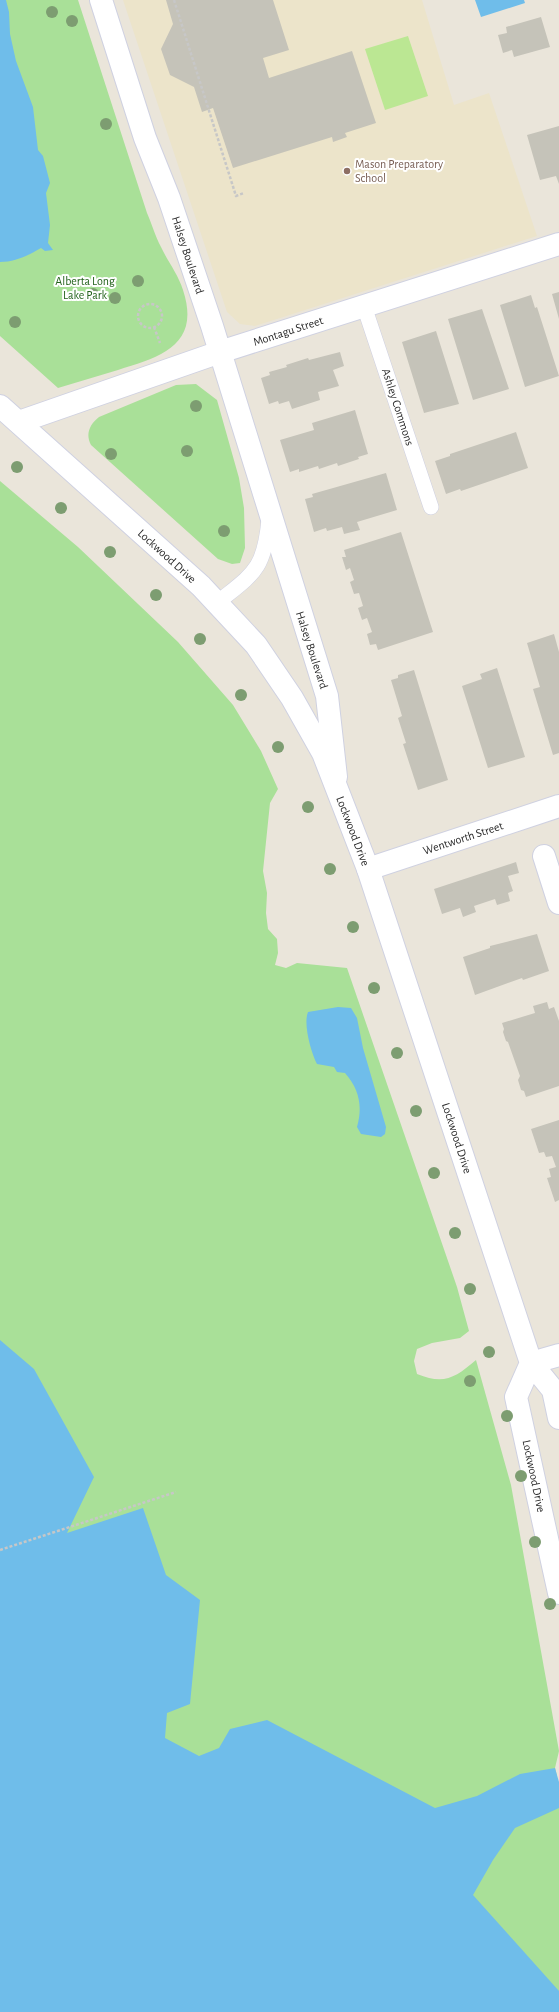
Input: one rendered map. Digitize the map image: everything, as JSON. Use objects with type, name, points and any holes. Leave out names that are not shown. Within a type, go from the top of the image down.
[{"type":"street","name":"Halsey Boulevard","points":[[101,0],[145,138],[169,198],[220,352],[327,696],[337,790]]},
{"type":"street","name":"Montagu Street","points":[[19,422],[220,352],[559,244]]},
{"type":"street","name":"Lockwood Drive","points":[[0,406],[201,586],[217,603],[256,646],[292,698],[323,753],[368,869],[531,1363],[553,1390],[559,1418]]},
{"type":"street","name":"Wentworth Street","points":[[368,869],[559,806]]},
{"type":"street","points":[[544,856],[559,903]]},
{"type":"street","points":[[531,1363],[559,1355]]},
{"type":"street","name":"Lockwood Drive","points":[[531,1363],[516,1397],[559,1593]]},
{"type":"lane","name":"Ashley Commons","points":[[364,306],[431,507]]},
{"type":"lane","name":"Halsey Boulevard","points":[[217,603],[253,574],[262,561],[270,513]]},
{"type":"path","points":[[174,0],[236,196],[244,193]]},
{"type":"path","points":[[155,304],[161,310],[162,314],[160,322],[154,327],[146,327],[138,319],[138,312],[143,305],[155,304]]},
{"type":"path","points":[[154,327],[160,343]]},
{"type":"path","points":[[0,1550],[176,1492]]},
{"type":"shaded area","name":"Mason Preparatory School","points":[[123,0],[422,0],[454,105],[489,93],[537,236],[255,326],[240,324],[227,312]]},
{"type":"green space","name":"Alberta Long Lake Park","points":[[0,0],[78,0],[147,213],[159,243],[181,284],[187,309],[186,324],[182,336],[173,346],[162,353],[149,360],[58,388],[0,336]]},
{"type":"green space","points":[[408,36],[428,96],[385,110],[365,49]]},
{"type":"green space","points":[[196,384],[217,400],[239,478],[244,508],[245,548],[240,563],[232,564],[218,559],[91,445],[88,437],[91,426],[99,417],[176,385]]},
{"type":"green space","points":[[0,481],[78,547],[178,642],[233,705],[261,751],[278,789],[270,803],[263,871],[267,893],[266,913],[268,929],[277,939],[278,953],[275,965],[286,968],[297,963],[347,968],[457,1287],[469,1331],[460,1338],[432,1343],[417,1349],[414,1361],[417,1374],[435,1379],[442,1379],[455,1375],[476,1360],[511,1485],[559,1751],[555,1768],[557,1776],[428,1828],[176,1767],[0,1550]]},
{"type":"green space","points":[[559,1789],[559,2012],[389,1850]]},
{"type":"water","points":[[0,0],[6,0],[9,12],[10,34],[16,61],[33,107],[38,150],[43,156],[50,183],[46,193],[50,225],[48,243],[53,250],[45,251],[41,248],[27,256],[6,262],[0,262]]},
{"type":"water","points":[[475,0],[524,0],[525,3],[481,17]]},
{"type":"water","points":[[338,1007],[351,1008],[357,1018],[363,1048],[386,1127],[385,1134],[381,1137],[361,1134],[357,1127],[360,1105],[354,1085],[345,1073],[337,1072],[334,1067],[317,1064],[312,1052],[306,1024],[308,1012]]},
{"type":"water","points":[[0,1340],[34,1369],[94,1477],[67,1533],[143,1508],[166,1575],[200,1600],[190,1704],[167,1713],[165,1738],[199,1756],[219,1748],[230,1729],[267,1720],[435,1808],[477,1796],[520,1774],[555,1768],[559,1782],[559,1808],[515,1828],[493,1860],[473,1895],[559,1991],[559,2012],[0,2012]]},
{"type":"building","name":"Mason Preparatory School","points":[[166,0],[273,0],[289,50],[263,58],[269,78],[352,51],[376,123],[345,133],[347,137],[333,142],[332,137],[233,168],[213,108],[202,112],[194,87],[170,75],[161,49],[173,24]]},
{"type":"building","points":[[541,17],[550,47],[514,57],[512,50],[503,53],[498,35],[507,33],[506,27]]},
{"type":"building","points":[[559,126],[559,184],[556,176],[540,180],[527,135]]},
{"type":"building","points":[[559,292],[559,319],[552,294]]},
{"type":"building","points":[[531,295],[535,308],[537,307],[559,376],[525,387],[500,305]]},
{"type":"building","points":[[482,309],[509,389],[473,400],[448,319]]},
{"type":"building","points":[[436,331],[459,404],[424,413],[402,342]]},
{"type":"building","points":[[340,352],[344,366],[333,370],[339,386],[318,392],[320,400],[292,409],[289,401],[279,404],[278,401],[269,404],[261,378],[270,375],[269,372],[287,367],[286,365],[308,358],[309,360]]},
{"type":"building","points":[[355,410],[368,454],[358,457],[359,459],[338,466],[337,463],[319,469],[318,466],[299,472],[299,469],[290,472],[280,440],[314,430],[312,423]]},
{"type":"building","points":[[516,432],[528,468],[461,491],[460,489],[446,494],[435,461],[450,456],[450,454]]},
{"type":"building","points":[[386,473],[397,510],[357,522],[360,530],[344,534],[342,527],[327,531],[326,528],[314,532],[305,499],[313,497],[312,494]]},
{"type":"building","points":[[401,532],[433,632],[378,650],[376,644],[370,645],[367,634],[372,632],[367,618],[362,620],[358,608],[363,606],[359,593],[354,594],[350,582],[354,580],[350,568],[346,570],[342,557],[346,557],[344,550]]},
{"type":"building","points":[[554,634],[559,652],[559,753],[553,755],[533,689],[540,687],[527,643]]},
{"type":"building","points":[[497,668],[525,757],[488,768],[462,686],[482,679],[480,674]]},
{"type":"building","points":[[414,670],[448,780],[418,790],[403,744],[406,743],[398,718],[402,716],[391,680],[398,678],[398,675]]},
{"type":"building","points":[[516,862],[519,873],[508,876],[513,891],[508,893],[510,901],[497,905],[495,899],[474,906],[476,912],[463,917],[460,908],[442,914],[434,889]]},
{"type":"building","points":[[537,934],[549,971],[523,980],[522,978],[475,995],[463,957],[490,948],[490,946]]},
{"type":"building","points":[[547,1002],[549,1009],[554,1007],[559,1021],[559,1086],[526,1097],[524,1091],[521,1090],[518,1080],[520,1076],[508,1042],[506,1041],[502,1023],[535,1013],[533,1006]]},
{"type":"building","points":[[559,1120],[559,1200],[555,1202],[547,1178],[551,1177],[549,1169],[556,1167],[552,1156],[546,1157],[544,1152],[539,1153],[531,1129]]},
{"type":"place","name":"Mason Preparatory School","points":[[347,171]]}]
